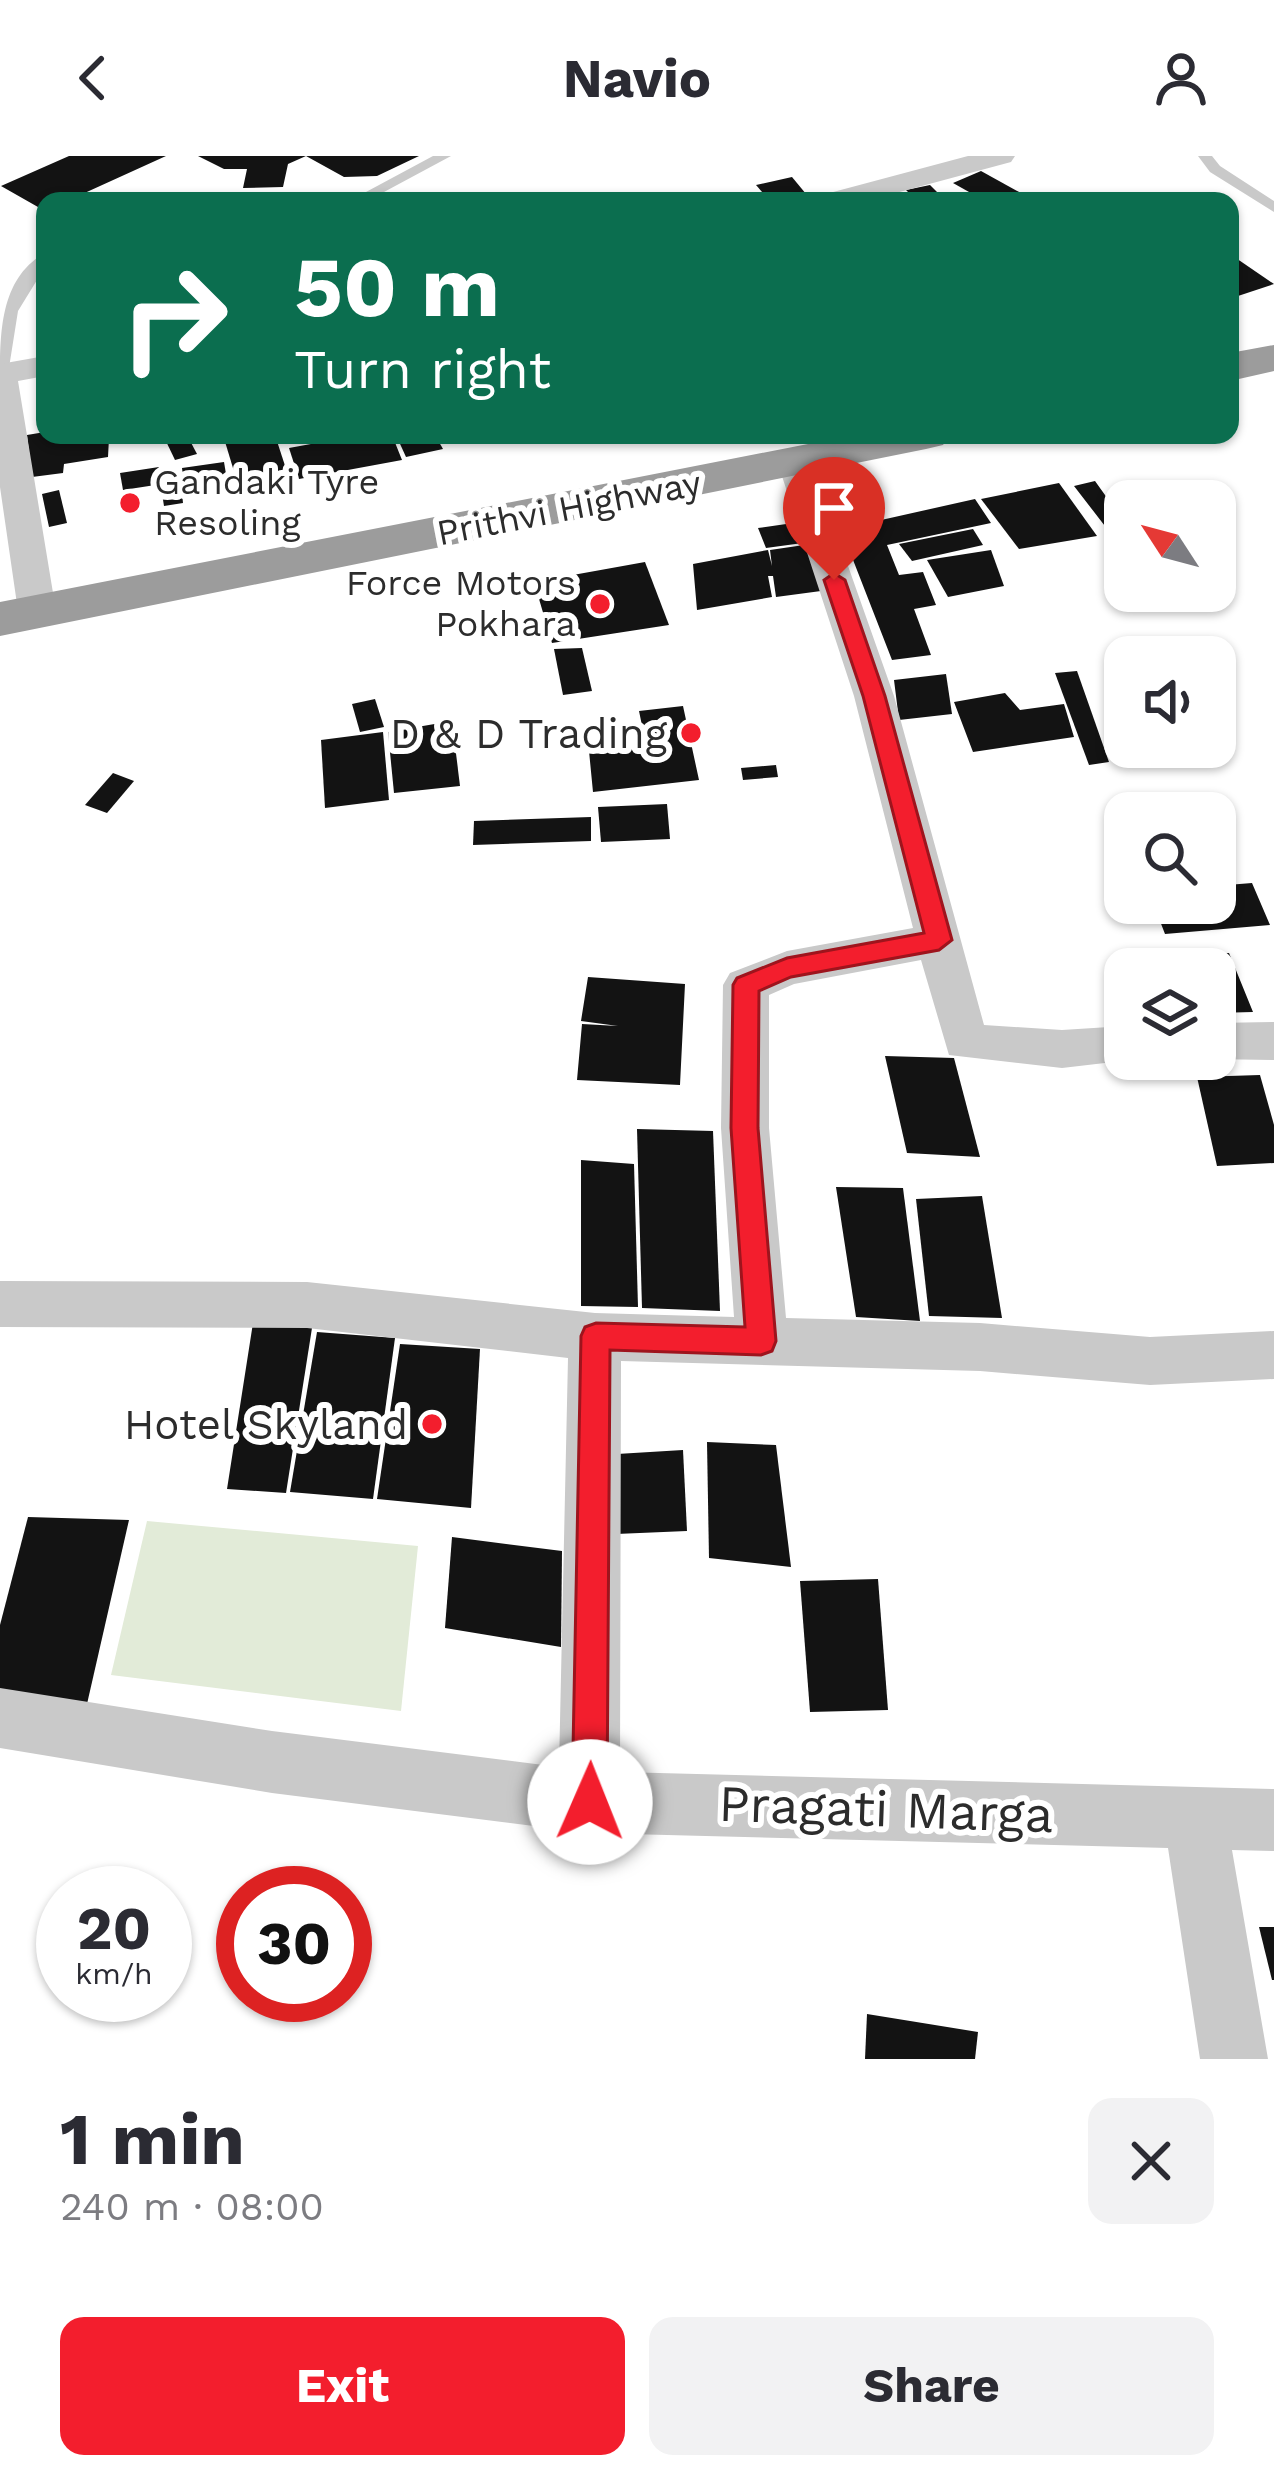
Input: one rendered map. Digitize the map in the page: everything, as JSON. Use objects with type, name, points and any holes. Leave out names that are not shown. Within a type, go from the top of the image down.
[{"type":"highway","points":[[1239,366],[1274,358]]},
{"type":"highway","name":"Prithvi Highway","points":[[19,615],[885,444]]},
{"type":"street","points":[[866,192],[1001,156]]},
{"type":"street","points":[[19,615],[0,374],[36,368]]},
{"type":"street","points":[[795,464],[874,696],[965,1042],[1104,1047]]},
{"type":"street","points":[[761,1341],[745,1128],[746,985],[787,968],[939,940]]},
{"type":"street","points":[[1236,1042],[1274,1041]]},
{"type":"street","points":[[0,1304],[307,1305],[596,1336],[980,1347],[1150,1361],[1274,1355]]},
{"type":"street","points":[[590,1802],[596,1336]]},
{"type":"street","name":"Pragati Marga","points":[[0,1718],[272,1762],[590,1802],[1274,1820]]},
{"type":"street","points":[[1195,1819],[1234,2059]]},
{"type":"lane","points":[[374,192],[444,156]]},
{"type":"lane","points":[[1205,156],[1215,169],[1274,208]]},
{"type":"lane","points":[[0,374],[4,334],[16,293],[36,269]]},
{"type":"green space","points":[[147,1521],[418,1546],[401,1711],[111,1675]]},
{"type":"building","points":[[69,156],[166,156],[87,192],[36,192],[36,206],[1,186]]},
{"type":"building","points":[[198,156],[306,156],[288,164],[283,187],[243,188],[247,169],[224,169]]},
{"type":"building","points":[[306,156],[419,156],[377,176],[344,177]]},
{"type":"building","points":[[981,171],[1019,192],[969,192],[953,183]]},
{"type":"building","points":[[792,177],[804,192],[762,192],[756,185]]},
{"type":"building","points":[[930,185],[937,192],[908,192]]},
{"type":"building","points":[[1239,260],[1274,284],[1239,296]]},
{"type":"building","points":[[36,434],[36,444],[109,444],[108,457],[64,464],[63,473],[32,477],[27,435]]},
{"type":"building","points":[[167,444],[192,444],[197,454],[175,460]]},
{"type":"building","points":[[226,444],[278,444],[289,478],[239,488]]},
{"type":"building","points":[[396,444],[402,460],[299,479],[289,448]]},
{"type":"building","points":[[400,444],[440,444],[443,449],[406,457]]},
{"type":"building","points":[[224,462],[229,492],[186,499],[182,468]]},
{"type":"building","points":[[159,467],[162,484],[123,490],[120,473]]},
{"type":"building","points":[[1095,481],[1104,494],[1104,525],[1074,486]]},
{"type":"building","points":[[1059,483],[1097,536],[1019,549],[981,499]]},
{"type":"building","points":[[181,484],[183,503],[164,506],[161,487]]},
{"type":"building","points":[[59,490],[67,523],[49,527],[42,494]]},
{"type":"building","points":[[975,499],[991,523],[887,545],[899,575],[923,572],[936,605],[914,609],[931,655],[892,660],[841,529]]},
{"type":"building","points":[[800,522],[810,542],[766,548],[758,528]]},
{"type":"building","points":[[973,529],[983,545],[912,561],[899,544]]},
{"type":"building","points":[[811,544],[821,591],[776,597],[773,576],[768,576],[772,597],[697,610],[693,564],[768,550],[772,566],[770,550]]},
{"type":"building","points":[[991,550],[1004,586],[948,597],[927,560]]},
{"type":"building","name":"Force Motors Pokhara","points":[[645,562],[669,625],[552,643],[534,582]]},
{"type":"building","points":[[582,648],[592,691],[563,695],[554,649]]},
{"type":"building","points":[[1077,671],[1104,748],[1104,763],[1089,765],[1055,673]]},
{"type":"building","points":[[946,674],[952,714],[899,720],[894,680]]},
{"type":"building","points":[[1005,693],[1020,710],[1064,704],[1074,737],[973,752],[954,702]]},
{"type":"building","points":[[375,699],[384,727],[360,732],[352,704]]},
{"type":"building","points":[[683,706],[699,780],[593,792],[589,751],[646,745],[639,711]]},
{"type":"building","points":[[452,721],[460,786],[394,793],[388,732]]},
{"type":"building","points":[[383,732],[389,800],[325,808],[321,740]]},
{"type":"building","points":[[776,765],[778,777],[743,780],[741,768]]},
{"type":"building","points":[[113,773],[134,781],[107,813],[85,805]]},
{"type":"building","points":[[667,804],[670,839],[601,842],[598,807]]},
{"type":"building","points":[[591,817],[591,841],[473,845],[474,821]]},
{"type":"building","points":[[1252,883],[1270,925],[1165,934],[1161,924],[1236,924],[1236,884]]},
{"type":"building","points":[[1236,970],[1253,1012],[1236,1012]]},
{"type":"building","points":[[588,977],[685,984],[680,1085],[577,1080],[582,1024],[618,1026],[581,1021]]},
{"type":"building","points":[[885,1056],[954,1058],[980,1157],[907,1153]]},
{"type":"building","points":[[1260,1075],[1274,1125],[1274,1163],[1217,1166],[1198,1080],[1236,1080],[1236,1076]]},
{"type":"building","points":[[637,1129],[713,1131],[720,1311],[642,1308]]},
{"type":"building","points":[[581,1160],[634,1164],[638,1307],[581,1306]]},
{"type":"building","points":[[836,1187],[903,1188],[920,1321],[856,1317]]},
{"type":"building","points":[[982,1196],[1002,1318],[929,1316],[916,1199]]},
{"type":"building","points":[[253,1323],[312,1328],[286,1493],[227,1489]]},
{"type":"building","points":[[317,1332],[395,1338],[373,1499],[290,1492]]},
{"type":"building","name":"Hotel Skyland","points":[[400,1344],[480,1349],[471,1508],[377,1499]]},
{"type":"building","points":[[707,1442],[776,1445],[791,1567],[709,1558]]},
{"type":"building","points":[[683,1450],[687,1531],[616,1534],[617,1454]]},
{"type":"building","points":[[28,1517],[129,1520],[87,1704],[0,1691],[0,1625]]},
{"type":"building","points":[[452,1537],[562,1551],[561,1647],[445,1628]]},
{"type":"building","points":[[878,1579],[888,1710],[810,1712],[800,1581]]},
{"type":"building","points":[[1259,1927],[1274,1927],[1274,1980],[1272,1980]]},
{"type":"building","points":[[867,2014],[978,2032],[975,2059],[865,2059]]},
{"type":"place","name":"Gandaki Tyre Resoling","points":[[130,503]]},
{"type":"place","name":"Force Motors Pokhara","points":[[600,604]]},
{"type":"place","name":"D & D Trading","points":[[691,733]]},
{"type":"place","name":"Hotel Skyland","points":[[432,1424]]},
{"type":"route","points":[[590,1802],[596,1336],[761,1341],[745,1128],[746,985],[787,968],[939,940],[874,696],[834,580]]}]
